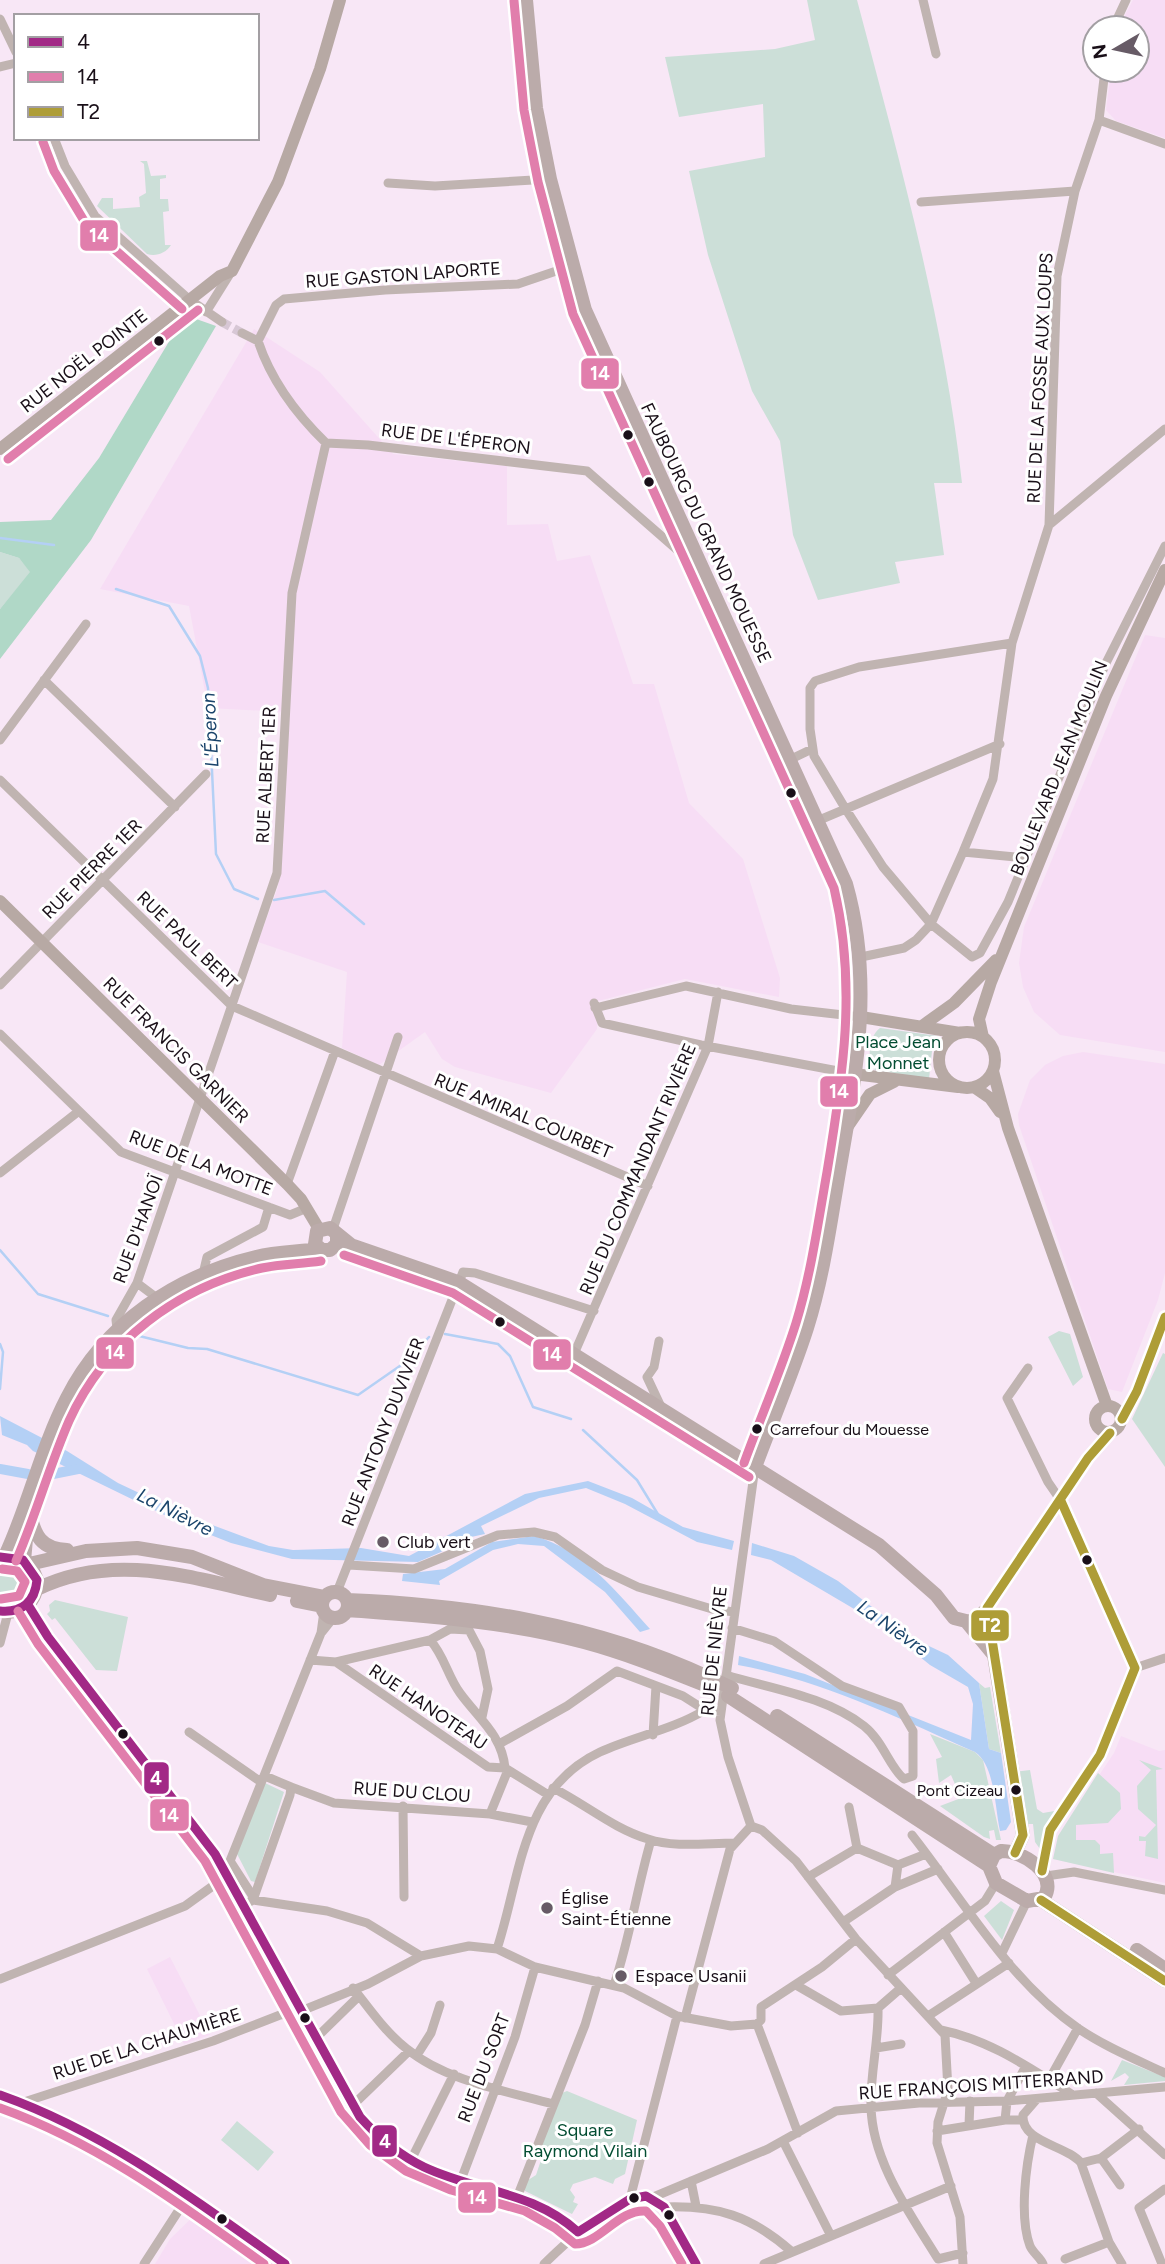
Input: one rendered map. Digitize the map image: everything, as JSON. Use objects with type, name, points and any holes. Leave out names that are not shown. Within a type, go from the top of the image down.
[{"type":"main road","points":[[232,271],[278,182],[320,69],[340,0]]},
{"type":"main road","name":"FAUBOURG DU GRAND MOUESSE","points":[[526,0],[537,108],[550,179],[571,266],[608,366],[683,545],[698,560],[846,884],[855,915],[861,957],[861,1017],[847,1127],[826,1254],[807,1328],[755,1467]]},
{"type":"main road","name":"RUE NOËL POINTE","points":[[0,449],[220,276],[232,271]]},
{"type":"main road","name":"BOULEVARD JEAN MOULIN","points":[[991,982],[1107,696],[1165,570]]},
{"type":"main road","name":"RUE FRANCIS GARNIER","points":[[0,901],[287,1184],[307,1208],[326,1238]]},
{"type":"main road","points":[[922,1026],[954,1003],[1003,952]]},
{"type":"main road","points":[[991,982],[962,1032],[946,1042],[942,1049],[940,1067],[950,1081],[970,1087],[991,1099],[1008,1128]]},
{"type":"main road","points":[[966,1622],[974,1620],[987,1608],[1088,1458],[1110,1433],[1120,1426],[1086,1352],[1008,1128],[993,1071],[993,1048],[983,1037],[979,1019],[991,982]]},
{"type":"main road","points":[[861,1017],[983,1037]]},
{"type":"main road","points":[[854,1074],[897,1081],[970,1087],[982,1084],[993,1071]]},
{"type":"main road","points":[[847,1127],[870,1094],[897,1081]]},
{"type":"main road","points":[[86,1550],[27,1562],[2,1557],[67,1397],[117,1329],[156,1298],[203,1274],[257,1257],[282,1254],[326,1238],[458,1282],[574,1354],[879,1545],[936,1595],[954,1618],[966,1622],[994,1655]]},
{"type":"main road","points":[[1088,1458],[1097,1427],[1095,1420],[1111,1411],[1141,1378],[1165,1317]]},
{"type":"main road","points":[[1097,1427],[1110,1433]]},
{"type":"main road","points":[[4,1612],[28,1605],[37,1589],[37,1580],[23,1549],[33,1486]]},
{"type":"main road","points":[[1038,1898],[1050,1830],[1100,1755],[1135,1668],[1060,1501]]},
{"type":"main road","points":[[29,1512],[35,1533],[53,1550],[115,1548],[159,1551],[215,1565],[263,1585],[334,1605]]},
{"type":"main road","points":[[1048,1520],[1071,1525]]},
{"type":"main road","points":[[37,1589],[85,1572],[150,1569],[173,1572],[334,1605],[430,1615],[539,1632],[611,1650],[729,1686],[992,1861],[996,1884],[1038,1898],[1165,1969]]},
{"type":"main road","points":[[987,1608],[1023,1835],[1015,1853]]},
{"type":"main road","points":[[992,1861],[1001,1851],[1015,1853],[1044,1874]]},
{"type":"main road","points":[[1038,1898],[1165,1981]]},
{"type":"street","points":[[923,0],[936,54]]},
{"type":"street","points":[[0,19],[14,48]]},
{"type":"street","name":"RUE DE LA FOSSE AUX LOUPS","points":[[931,923],[993,779],[1012,643],[1049,525],[1057,276],[1075,191],[1099,121],[1103,84]]},
{"type":"street","points":[[1099,121],[1165,144]]},
{"type":"street","points":[[55,140],[65,166],[95,216],[190,300],[222,322]]},
{"type":"street","points":[[388,183],[435,186],[550,179]]},
{"type":"street","points":[[920,202],[1075,191]]},
{"type":"street","name":"RUE GASTON LAPORTE","points":[[258,341],[276,305],[284,299],[385,290],[518,284],[571,266]]},
{"type":"street","points":[[206,312],[232,271]]},
{"type":"street","points":[[242,333],[258,341],[266,364],[303,421],[326,443]]},
{"type":"street","points":[[1049,525],[1165,429]]},
{"type":"street","name":"RUE DE L'ÉPERON","points":[[326,443],[587,471],[683,545]]},
{"type":"street","name":"RUE ALBERT 1ER","points":[[201,1099],[277,873],[292,593],[326,443]]},
{"type":"street","points":[[1012,643],[859,667],[815,681],[810,688],[812,748],[845,808],[883,867],[931,923],[972,957],[980,953],[1027,858],[1105,665],[1165,546]]},
{"type":"street","points":[[0,740],[86,624]]},
{"type":"street","points":[[44,680],[175,807]]},
{"type":"street","points":[[817,821],[1000,744]]},
{"type":"street","points":[[789,760],[812,748]]},
{"type":"street","name":"RUE PIERRE 1ER","points":[[0,985],[206,774]]},
{"type":"street","name":"RUE PAUL BERT","points":[[0,780],[232,1006],[385,1074]]},
{"type":"street","points":[[963,852],[1027,858]]},
{"type":"street","points":[[861,957],[904,948],[931,923]]},
{"type":"street","points":[[854,1074],[602,1023],[594,1006],[686,986],[791,1009],[861,1017]]},
{"type":"street","name":"RUE DU COMMANDANT RIVIÈRE","points":[[574,1354],[708,1046],[718,992]]},
{"type":"street","name":"RUE DE LA MOTTE","points":[[0,1034],[121,1152],[292,1216],[307,1208]]},
{"type":"street","points":[[326,1238],[398,1037]]},
{"type":"street","points":[[287,1184],[335,1051]]},
{"type":"street","name":"RUE AMIRAL COURBET","points":[[385,1074],[648,1186]]},
{"type":"street","name":"RUE D'HANOÏ","points":[[117,1329],[116,1320],[137,1283],[201,1099]]},
{"type":"street","points":[[0,1173],[79,1111]]},
{"type":"street","points":[[203,1274],[207,1256],[263,1227],[269,1207]]},
{"type":"street","points":[[458,1282],[463,1272],[468,1272],[594,1311]]},
{"type":"street","name":"RUE ANTONY DUVIVIER","points":[[227,1868],[334,1605],[458,1282]]},
{"type":"street","points":[[137,1283],[156,1298]]},
{"type":"street","points":[[659,1341],[654,1367],[647,1377],[663,1410]]},
{"type":"street","points":[[1028,1368],[1007,1398],[1060,1501]]},
{"type":"street","name":"RUE DE NIÈVRE","points":[[751,1826],[725,1747],[721,1711],[729,1686],[732,1628],[755,1467]]},
{"type":"street","points":[[349,1565],[414,1569],[498,1535],[545,1535],[570,1545],[622,1580],[699,1605],[734,1612]]},
{"type":"street","points":[[28,1605],[40,1626],[250,1900],[295,2000],[352,2106],[380,2139],[411,2160],[461,2180],[518,2195],[551,2208],[578,2232]]},
{"type":"street","points":[[0,1643],[4,1612]]},
{"type":"street","points":[[729,1686],[823,1703],[865,1727],[886,1750],[904,1779],[913,1776],[913,1731],[901,1710],[874,1696],[842,1686],[774,1642],[732,1628]]},
{"type":"street","points":[[310,1660],[336,1662],[430,1640],[450,1629],[469,1630],[474,1636],[488,1689],[482,1717]]},
{"type":"street","points":[[430,1640],[459,1692],[482,1717],[499,1744],[506,1769],[490,1814]]},
{"type":"street","points":[[1135,1668],[1165,1658]]},
{"type":"street","name":"RUE HANOTEAU","points":[[336,1662],[488,1767],[506,1769],[628,1831],[651,1840],[671,1843],[734,1843]]},
{"type":"street","points":[[499,1744],[567,1706],[617,1671],[683,1696],[705,1710],[721,1711]]},
{"type":"street","points":[[653,1735],[656,1686]]},
{"type":"street","points":[[705,1710],[681,1725],[587,1759],[568,1772],[550,1791],[532,1822],[518,1862],[497,1949],[535,1967],[614,1985],[681,2017],[731,2026],[757,2024],[761,2020],[761,2007],[796,1985],[856,1940]]},
{"type":"street","name":"RUE DU CLOU","points":[[189,1732],[263,1779],[334,1803],[490,1814],[532,1822]]},
{"type":"street","points":[[250,1900],[264,1871],[291,1787]]},
{"type":"street","points":[[403,1806],[404,1897]]},
{"type":"street","points":[[849,1807],[857,1848]]},
{"type":"street","points":[[630,2199],[699,1955],[734,1843],[751,1826],[769,1836],[796,1861],[856,1940],[941,2030],[948,2057],[944,2102],[937,2131],[939,2151],[962,2226],[962,2264]]},
{"type":"street","points":[[912,1835],[1009,1963],[1036,1993],[1078,2028],[1110,2049],[1165,2073]]},
{"type":"street","points":[[614,1985],[625,1954],[636,1890],[651,1840]]},
{"type":"street","points":[[808,1877],[857,1848]]},
{"type":"street","points":[[857,1848],[898,1865],[926,1854]]},
{"type":"street","points":[[895,1887],[898,1865]]},
{"type":"street","points":[[227,1868],[250,1900],[327,1911],[367,1923],[421,1956]]},
{"type":"street","points":[[0,1979],[185,1906],[227,1868]]},
{"type":"street","points":[[843,1922],[895,1887],[938,1869]]},
{"type":"street","points":[[1044,1874],[1074,1872],[1165,1890]]},
{"type":"street","points":[[888,1975],[985,1901],[996,1884]]},
{"type":"street","points":[[1002,1954],[1038,1898]]},
{"type":"street","points":[[944,1932],[976,1983]]},
{"type":"street","name":"RUE DE LA CHAUMIÈRE","points":[[24,2102],[356,1992],[421,1956],[469,1946],[497,1949]]},
{"type":"street","points":[[928,2016],[1009,1963]]},
{"type":"street","name":"RUE DU SORT","points":[[461,2180],[496,2088],[535,1967]]},
{"type":"street","points":[[518,2195],[586,2025],[598,1981]]},
{"type":"street","points":[[796,1985],[841,2011],[878,2008],[901,1988]]},
{"type":"street","points":[[316,2038],[356,1992],[384,2028],[413,2053],[454,2074],[554,2104]]},
{"type":"street","name":"RUE DE LA CHAUMIÈRE","points":[[280,2015],[295,2000]]},
{"type":"street","points":[[352,2106],[413,2053],[431,2033],[440,2005]]},
{"type":"street","points":[[878,2008],[871,2106],[877,2147],[905,2205],[938,2259],[963,2253]]},
{"type":"street","points":[[757,2024],[798,2133]]},
{"type":"street","points":[[1051,2076],[1078,2028]]},
{"type":"street","points":[[941,2030],[972,2036],[1026,2066],[1051,2076],[1071,2094]]},
{"type":"street","points":[[876,2048],[901,2044]]},
{"type":"street","points":[[1005,2120],[1007,2101],[1026,2066]]},
{"type":"street","points":[[411,2160],[454,2074]]},
{"type":"street","name":"RUE FRANÇOIS MITTERRAND","points":[[651,2198],[783,2141],[836,2111],[871,2106],[1038,2099],[1165,2087]]},
{"type":"street","points":[[1096,2093],[1165,2155]]},
{"type":"street","points":[[0,2095],[24,2102],[121,2149],[285,2264]]},
{"type":"street","points":[[1038,2099],[1025,2110],[1023,2120],[1032,2135],[1073,2152],[1081,2163],[1110,2242],[1122,2264]]},
{"type":"street","points":[[969,2124],[970,2101]]},
{"type":"street","points":[[937,2131],[969,2124],[1023,2120]]},
{"type":"street","points":[[1081,2163],[1101,2158],[1139,2129]]},
{"type":"street","points":[[1032,2135],[1026,2167],[1026,2201],[1030,2245],[1043,2264]]},
{"type":"street","points":[[783,2141],[831,2234]]},
{"type":"street","points":[[1101,2158],[1120,2185]]},
{"type":"street","points":[[691,2181],[696,2206]]},
{"type":"street","points":[[764,2264],[951,2186]]},
{"type":"street","points":[[1162,2264],[1139,2208],[1165,2189]]},
{"type":"street","points":[[144,2264],[188,2196]]},
{"type":"street","points":[[544,2264],[578,2232],[630,2199],[651,2198],[664,2207],[696,2264]]},
{"type":"street","points":[[664,2207],[717,2208],[750,2222],[791,2251]]},
{"type":"street","points":[[1065,2259],[1110,2242]]},
{"type":"shaded area","points":[[1133,0],[1165,0],[1165,138],[1116,121],[1106,110],[1109,84],[1151,84],[1151,14],[1126,14]]},
{"type":"shaded area","points":[[254,329],[320,372],[393,454],[507,466],[507,525],[548,524],[557,561],[590,555],[633,684],[654,684],[689,803],[743,859],[780,978],[779,997],[685,979],[598,1001],[597,1029],[551,1093],[455,1067],[442,1059],[425,1032],[379,1065],[342,1048],[347,972],[258,942],[278,887],[287,712],[208,708],[189,606],[100,589]]},
{"type":"shaded area","points":[[1145,635],[1165,638],[1165,1052],[1060,1035],[1034,1012],[1023,987],[1019,963],[1024,927]]},
{"type":"shaded area","points":[[1083,1052],[1165,1064],[1165,1273],[1158,1300],[1122,1392],[1108,1389],[1019,1125],[1018,1114],[1030,1080],[1045,1065],[1063,1056]]},
{"type":"shaded area","points":[[1121,1736],[1159,1751],[1165,1750],[1165,1883],[1053,1859],[1058,1836],[1114,1753]]},
{"type":"shaded area","points":[[170,1957],[210,2035],[184,2044],[147,1969]]},
{"type":"shaded area","points":[[199,2211],[274,2264],[155,2264],[170,2239]]},
{"type":"green space","points":[[807,0],[857,0],[904,179],[932,300],[962,483],[934,483],[944,555],[895,562],[900,583],[818,600],[793,535],[780,441],[752,391],[708,255],[689,171],[765,157],[763,104],[679,117],[665,57],[775,49],[815,40]]},
{"type":"green space","points":[[140,161],[147,161],[151,176],[166,175],[166,178],[160,179],[160,199],[168,199],[169,211],[163,212],[165,245],[171,245],[157,255],[147,254],[97,206],[102,198],[113,198],[113,209],[140,207],[139,197],[146,193],[144,164]]},
{"type":"green space","points":[[185,315],[216,326],[91,540],[0,659],[0,609],[30,572],[19,558],[0,552],[0,522],[51,520],[99,458]]},
{"type":"green space","points":[[0,552],[19,558],[31,572],[0,609]]},
{"type":"green space","name":"Place Jean Monnet","points":[[880,1028],[938,1036],[932,1051],[929,1079],[875,1070],[870,1060],[870,1048],[873,1036]]},
{"type":"green space","points":[[1059,1331],[1070,1334],[1083,1377],[1073,1386],[1048,1337]]},
{"type":"green space","points":[[1163,1353],[1165,1354],[1165,1467],[1132,1419]]},
{"type":"green space","points":[[11,1563],[27,1575],[27,1592],[20,1604],[0,1607],[0,1564]]},
{"type":"green space","points":[[55,1600],[128,1617],[117,1671],[96,1670],[55,1618],[52,1620],[47,1614],[50,1611],[49,1605]]},
{"type":"green space","points":[[979,1683],[985,1688],[990,1687],[1001,1753],[989,1749]]},
{"type":"green space","points":[[930,1734],[975,1752],[983,1760],[1001,1840],[996,1840],[994,1830],[989,1831],[990,1839],[984,1837],[940,1806],[961,1798],[951,1775],[939,1783],[936,1759],[942,1757]]},
{"type":"green space","points":[[1139,1760],[1163,1769],[1156,1770],[1158,1859],[1145,1856],[1146,1841],[1139,1841],[1139,1836],[1145,1837],[1156,1825],[1138,1809],[1137,1786],[1151,1770]]},
{"type":"green space","points":[[1030,1770],[1037,1809],[1043,1813],[1060,1810],[1040,1849],[1035,1842],[1033,1824],[1024,1824],[1015,1772]]},
{"type":"green space","points":[[1098,1773],[1120,1793],[1121,1809],[1108,1823],[1076,1825],[1076,1840],[1095,1840],[1100,1845],[1100,1854],[1113,1853],[1114,1873],[1053,1859],[1058,1836]]},
{"type":"green space","points":[[265,1783],[284,1792],[255,1882],[251,1881],[236,1852]]},
{"type":"green space","points":[[1001,1901],[1014,1910],[1002,1940],[984,1916]]},
{"type":"green space","points":[[1122,2060],[1165,2077],[1165,2081],[1124,2085],[1129,2077],[1125,2073],[1111,2081]]},
{"type":"green space","name":"Square Raymond Vilain","points":[[567,2091],[637,2120],[625,2174],[615,2179],[613,2184],[595,2177],[573,2184],[570,2190],[575,2197],[573,2202],[578,2204],[572,2214],[525,2191],[525,2182],[536,2175],[545,2148],[541,2145],[562,2093]]},
{"type":"green space","points":[[237,2121],[274,2152],[258,2171],[221,2140]]},
{"type":"water","name":"La Nièvre","points":[[0,1416],[67,1451],[118,1483],[188,1516],[269,1546],[293,1550],[361,1548],[409,1556],[525,1494],[588,1481],[632,1498],[683,1527],[734,1541],[732,1550],[697,1542],[625,1504],[586,1488],[539,1498],[481,1526],[485,1534],[457,1540],[441,1552],[418,1562],[292,1559],[231,1543],[183,1524],[33,1451],[27,1445],[2,1435]]},
{"type":"water","points":[[534,1536],[552,1542],[584,1561],[650,1629],[640,1632],[605,1592],[544,1546],[518,1544],[493,1550],[439,1581],[440,1585],[402,1581],[403,1574],[445,1569],[492,1542]]},
{"type":"water","points":[[752,1543],[794,1556],[838,1581],[914,1639],[948,1655],[979,1683],[989,1749],[1001,1753],[1011,1822],[1006,1830],[1000,1831],[987,1767],[975,1752],[829,1690],[768,1671],[738,1665],[739,1656],[805,1674],[971,1740],[973,1704],[968,1687],[930,1665],[878,1623],[771,1560],[751,1555]]},
{"type":"waterway","name":"L'Éperon","points":[[0,538],[54,545]]},
{"type":"waterway","name":"L'Éperon","points":[[116,589],[169,606],[200,656],[208,688],[216,854],[234,889],[258,899]]},
{"type":"waterway","name":"L'Éperon","points":[[274,900],[325,891],[364,924]]},
{"type":"waterway","points":[[0,1250],[38,1294],[108,1316]]},
{"type":"waterway","points":[[127,1333],[188,1348],[207,1349],[358,1395],[407,1361],[429,1337]]},
{"type":"waterway","points":[[445,1334],[498,1344],[510,1356],[533,1407],[571,1419]]},
{"type":"waterway","points":[[0,1344],[3,1352],[0,1389]]},
{"type":"waterway","points":[[583,1430],[637,1480],[659,1516]]},
{"type":"waterway","points":[[53,1474],[83,1468]]},
{"type":"waterway","points":[[0,1469],[28,1474]]},
{"type":"tunnel","points":[[222,322],[242,333]]},
{"type":"transit line","name":"14","points":[[514,1],[524,110],[538,182],[573,314],[834,888],[841,924],[845,960],[845,1030],[838,1101],[817,1229],[796,1323],[744,1463]]},
{"type":"transit line","name":"14","points":[[43,142],[54,171],[86,224],[182,309]]},
{"type":"transit line","name":"14","points":[[8,459],[198,310]]},
{"type":"transit line","name":"14","points":[[344,1255],[453,1293],[749,1477]]},
{"type":"transit line","name":"14","points":[[16,1561],[69,1421],[102,1366],[123,1343],[147,1322],[201,1289],[262,1268],[321,1261]]},
{"type":"transit line","name":"T2","points":[[1122,1419],[1137,1391],[1165,1317]]},
{"type":"transit line","name":"T2","points":[[1015,1853],[1023,1835],[987,1608],[1088,1458],[1110,1433]]},
{"type":"transit line","name":"T2","points":[[1042,1871],[1050,1830],[1100,1755],[1135,1668],[1061,1501]]},
{"type":"transit line","name":"4","points":[[0,1557],[23,1560],[37,1580],[36,1588],[26,1604],[15,1610],[0,1611]]},
{"type":"transit line","name":"14","points":[[1,1599],[19,1596],[25,1582],[17,1571],[2,1569]]},
{"type":"transit line","name":"4","points":[[28,1605],[48,1637],[215,1854],[360,2117],[389,2145],[424,2167],[542,2208],[561,2218],[578,2232]]},
{"type":"transit line","name":"14","points":[[18,1611],[38,1644],[205,1861],[341,2112],[370,2145],[406,2171],[451,2190],[525,2211],[555,2228],[575,2244],[593,2239],[627,2215],[646,2211],[660,2226],[682,2264]]},
{"type":"transit line","name":"T2","points":[[1041,1900],[1165,1981]]},
{"type":"transit line","name":"4","points":[[0,2095],[77,2128],[113,2148],[183,2192],[285,2264]]},
{"type":"transit line","name":"14","points":[[0,2108],[36,2122],[104,2157],[264,2264]]},
{"type":"transit line","name":"4","points":[[578,2232],[630,2199],[646,2196],[664,2207],[696,2264]]},
{"type":"place","name":"Carrefour du Mouesse","points":[[757,1429]]},
{"type":"place","name":"Club vert","points":[[383,1542]]},
{"type":"place","name":"Pont Cizeau","points":[[1016,1790]]},
{"type":"place","name":"Église Saint-Étienne","points":[[547,1908]]},
{"type":"place","name":"Espace Usanii","points":[[621,1976]]}]
